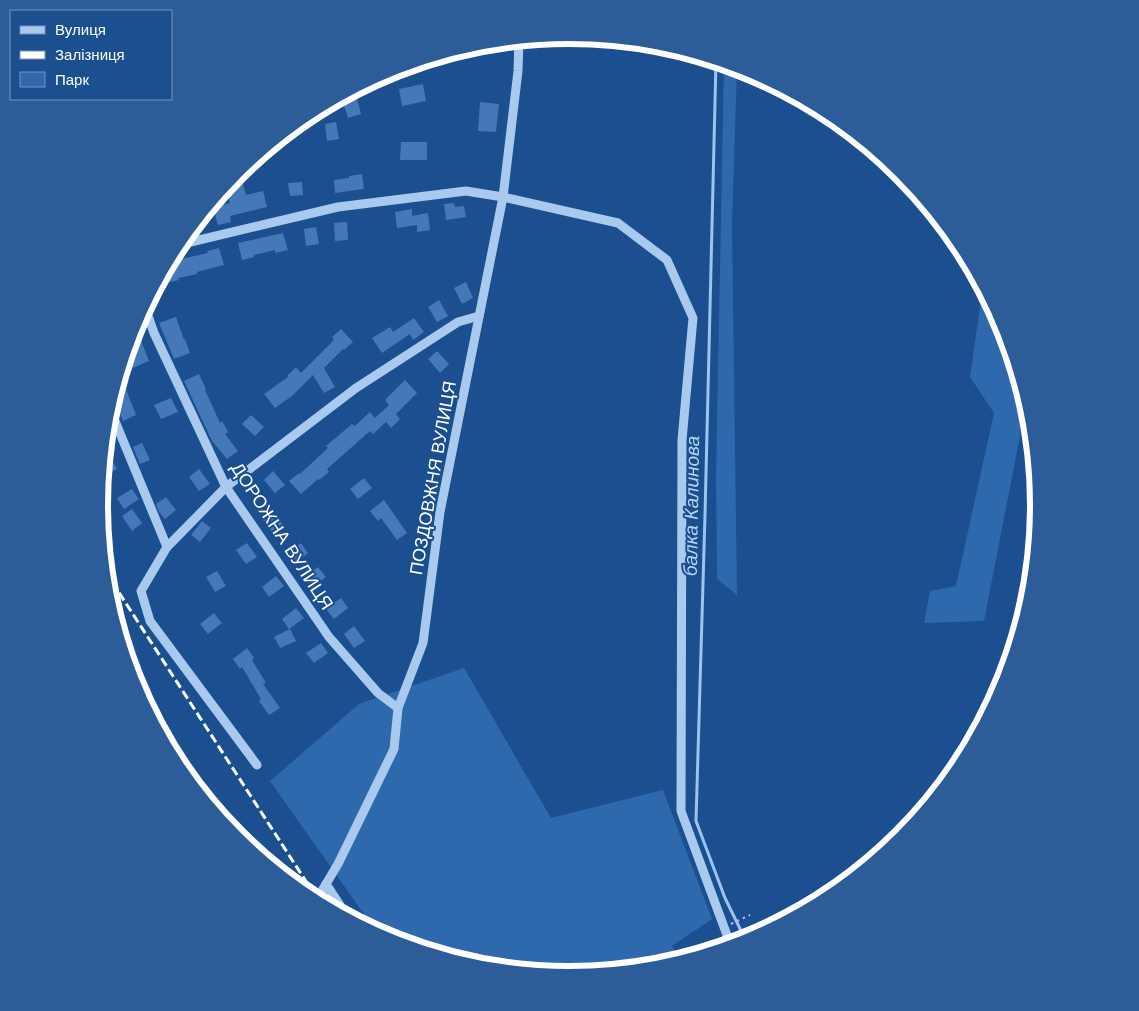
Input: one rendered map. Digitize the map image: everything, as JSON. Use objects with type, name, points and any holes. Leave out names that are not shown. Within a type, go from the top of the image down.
[{"type":"street","name":"ПОЗДОВЖНЯ ВУЛИЦЯ","points":[[320,893],[338,864],[394,749],[398,708],[423,643],[440,512],[502,197],[518,70],[518,47]]},
{"type":"street","points":[[191,242],[338,207],[466,191],[502,197],[618,223],[667,260],[693,318],[682,440],[680,811],[728,939]]},
{"type":"street","points":[[257,765],[150,622],[142,591],[167,547],[226,487],[356,388],[458,322],[479,316]]},
{"type":"street","name":"ДОРОЖНА ВУЛИЦЯ","points":[[148,317],[154,333],[226,487],[329,638],[378,693],[398,708]]},
{"type":"street","points":[[116,423],[167,547]]},
{"type":"street","points":[[326,884],[340,906]]},
{"type":"path","points":[[726,926],[750,915]]},
{"type":"green space","points":[[724,70],[737,75],[732,225],[737,595],[717,579],[716,475]]},
{"type":"green space","points":[[981,297],[1007,357],[1016,386],[1023,421],[984,621],[924,623],[930,591],[956,586],[994,413],[970,377]]},
{"type":"green space","points":[[464,668],[551,818],[663,790],[712,919],[672,946],[678,954],[630,963],[570,967],[509,963],[450,952],[421,943],[369,922],[270,781],[359,704]]},
{"type":"building","points":[[423,84],[426,101],[402,106],[399,89]]},
{"type":"building","points":[[356,96],[361,114],[348,118],[343,103]]},
{"type":"building","points":[[480,102],[499,104],[496,132],[478,131]]},
{"type":"building","points":[[336,122],[339,139],[327,141],[325,124]]},
{"type":"building","points":[[401,142],[427,142],[427,160],[400,160]]},
{"type":"building","points":[[362,174],[364,189],[335,193],[334,180]]},
{"type":"building","points":[[242,180],[246,195],[263,191],[267,207],[230,216],[231,222],[218,225],[214,211],[218,206],[230,203],[228,195]]},
{"type":"building","points":[[302,182],[303,195],[290,196],[288,183]]},
{"type":"building","points":[[454,203],[455,207],[464,206],[466,217],[446,220],[444,204]]},
{"type":"building","points":[[412,209],[412,216],[428,213],[430,230],[417,232],[417,225],[397,228],[395,212]]},
{"type":"building","points":[[347,222],[348,240],[335,241],[334,223]]},
{"type":"building","points":[[316,227],[319,244],[306,246],[304,229]]},
{"type":"building","points":[[283,233],[288,250],[275,253],[275,250],[242,260],[238,243]]},
{"type":"building","points":[[219,248],[224,265],[166,283],[181,259],[208,253],[207,251]]},
{"type":"building","points":[[466,282],[473,298],[462,304],[454,288]]},
{"type":"building","points":[[439,300],[448,316],[437,322],[428,307]]},
{"type":"building","points":[[176,317],[190,353],[174,359],[159,323]]},
{"type":"building","points":[[414,318],[424,332],[413,340],[410,334],[382,353],[372,338],[390,327],[393,332]]},
{"type":"building","points":[[341,329],[353,342],[324,368],[335,387],[324,393],[313,375],[292,396],[275,408],[264,394],[288,377],[296,367],[301,373],[334,340],[332,337]]},
{"type":"building","points":[[140,336],[142,343],[149,361],[128,370]]},
{"type":"building","points":[[437,351],[449,364],[440,373],[428,359]]},
{"type":"building","points":[[199,374],[220,423],[222,421],[228,432],[225,434],[238,451],[227,459],[212,441],[184,381]]},
{"type":"building","points":[[405,380],[417,393],[396,414],[400,419],[391,428],[386,422],[373,434],[370,431],[327,469],[329,472],[301,494],[289,481],[300,474],[328,448],[326,446],[352,424],[355,426],[370,412],[375,418],[389,405],[385,400]]},
{"type":"building","points":[[124,384],[136,415],[123,421],[118,409]]},
{"type":"building","points":[[171,398],[178,412],[161,419],[154,405]]},
{"type":"building","points":[[251,415],[264,427],[255,436],[242,424]]},
{"type":"building","points":[[142,443],[150,460],[140,464],[133,447]]},
{"type":"building","points":[[111,458],[117,469],[109,474]]},
{"type":"building","points":[[199,469],[210,484],[199,491],[189,477]]},
{"type":"building","points":[[273,471],[285,485],[275,493],[264,480]]},
{"type":"building","points":[[364,478],[372,488],[358,499],[350,489]]},
{"type":"building","points":[[132,489],[139,499],[124,509],[117,498]]},
{"type":"building","points":[[166,497],[176,510],[165,519],[159,512],[156,504]]},
{"type":"building","points":[[384,500],[407,533],[397,540],[381,518],[378,521],[370,511]]},
{"type":"building","points":[[132,509],[142,523],[132,531],[122,516]]},
{"type":"building","points":[[273,512],[284,526],[274,534],[263,520]]},
{"type":"building","points":[[202,521],[211,528],[200,542],[191,535]]},
{"type":"building","points":[[247,543],[257,557],[246,564],[236,550]]},
{"type":"building","points":[[301,543],[308,553],[294,564],[287,554]]},
{"type":"building","points":[[318,567],[326,577],[311,588],[304,578]]},
{"type":"building","points":[[217,571],[226,586],[215,592],[206,577]]},
{"type":"building","points":[[276,576],[284,586],[269,597],[262,587]]},
{"type":"building","points":[[341,598],[348,608],[334,619],[326,609]]},
{"type":"building","points":[[296,608],[304,618],[289,629],[282,619]]},
{"type":"building","points":[[214,613],[222,623],[208,634],[200,624]]},
{"type":"building","points":[[354,626],[365,641],[354,648],[344,634]]},
{"type":"building","points":[[290,629],[296,641],[280,648],[274,637]]},
{"type":"building","points":[[321,643],[328,653],[314,663],[306,653]]},
{"type":"building","points":[[247,648],[266,683],[263,684],[280,708],[269,715],[259,701],[261,699],[242,667],[240,669],[233,659]]},
{"type":"waterway","name":"балка Калинова","points":[[716,67],[696,821],[725,898],[742,933]]},
{"type":"railway","points":[[116,587],[309,886]]}]
